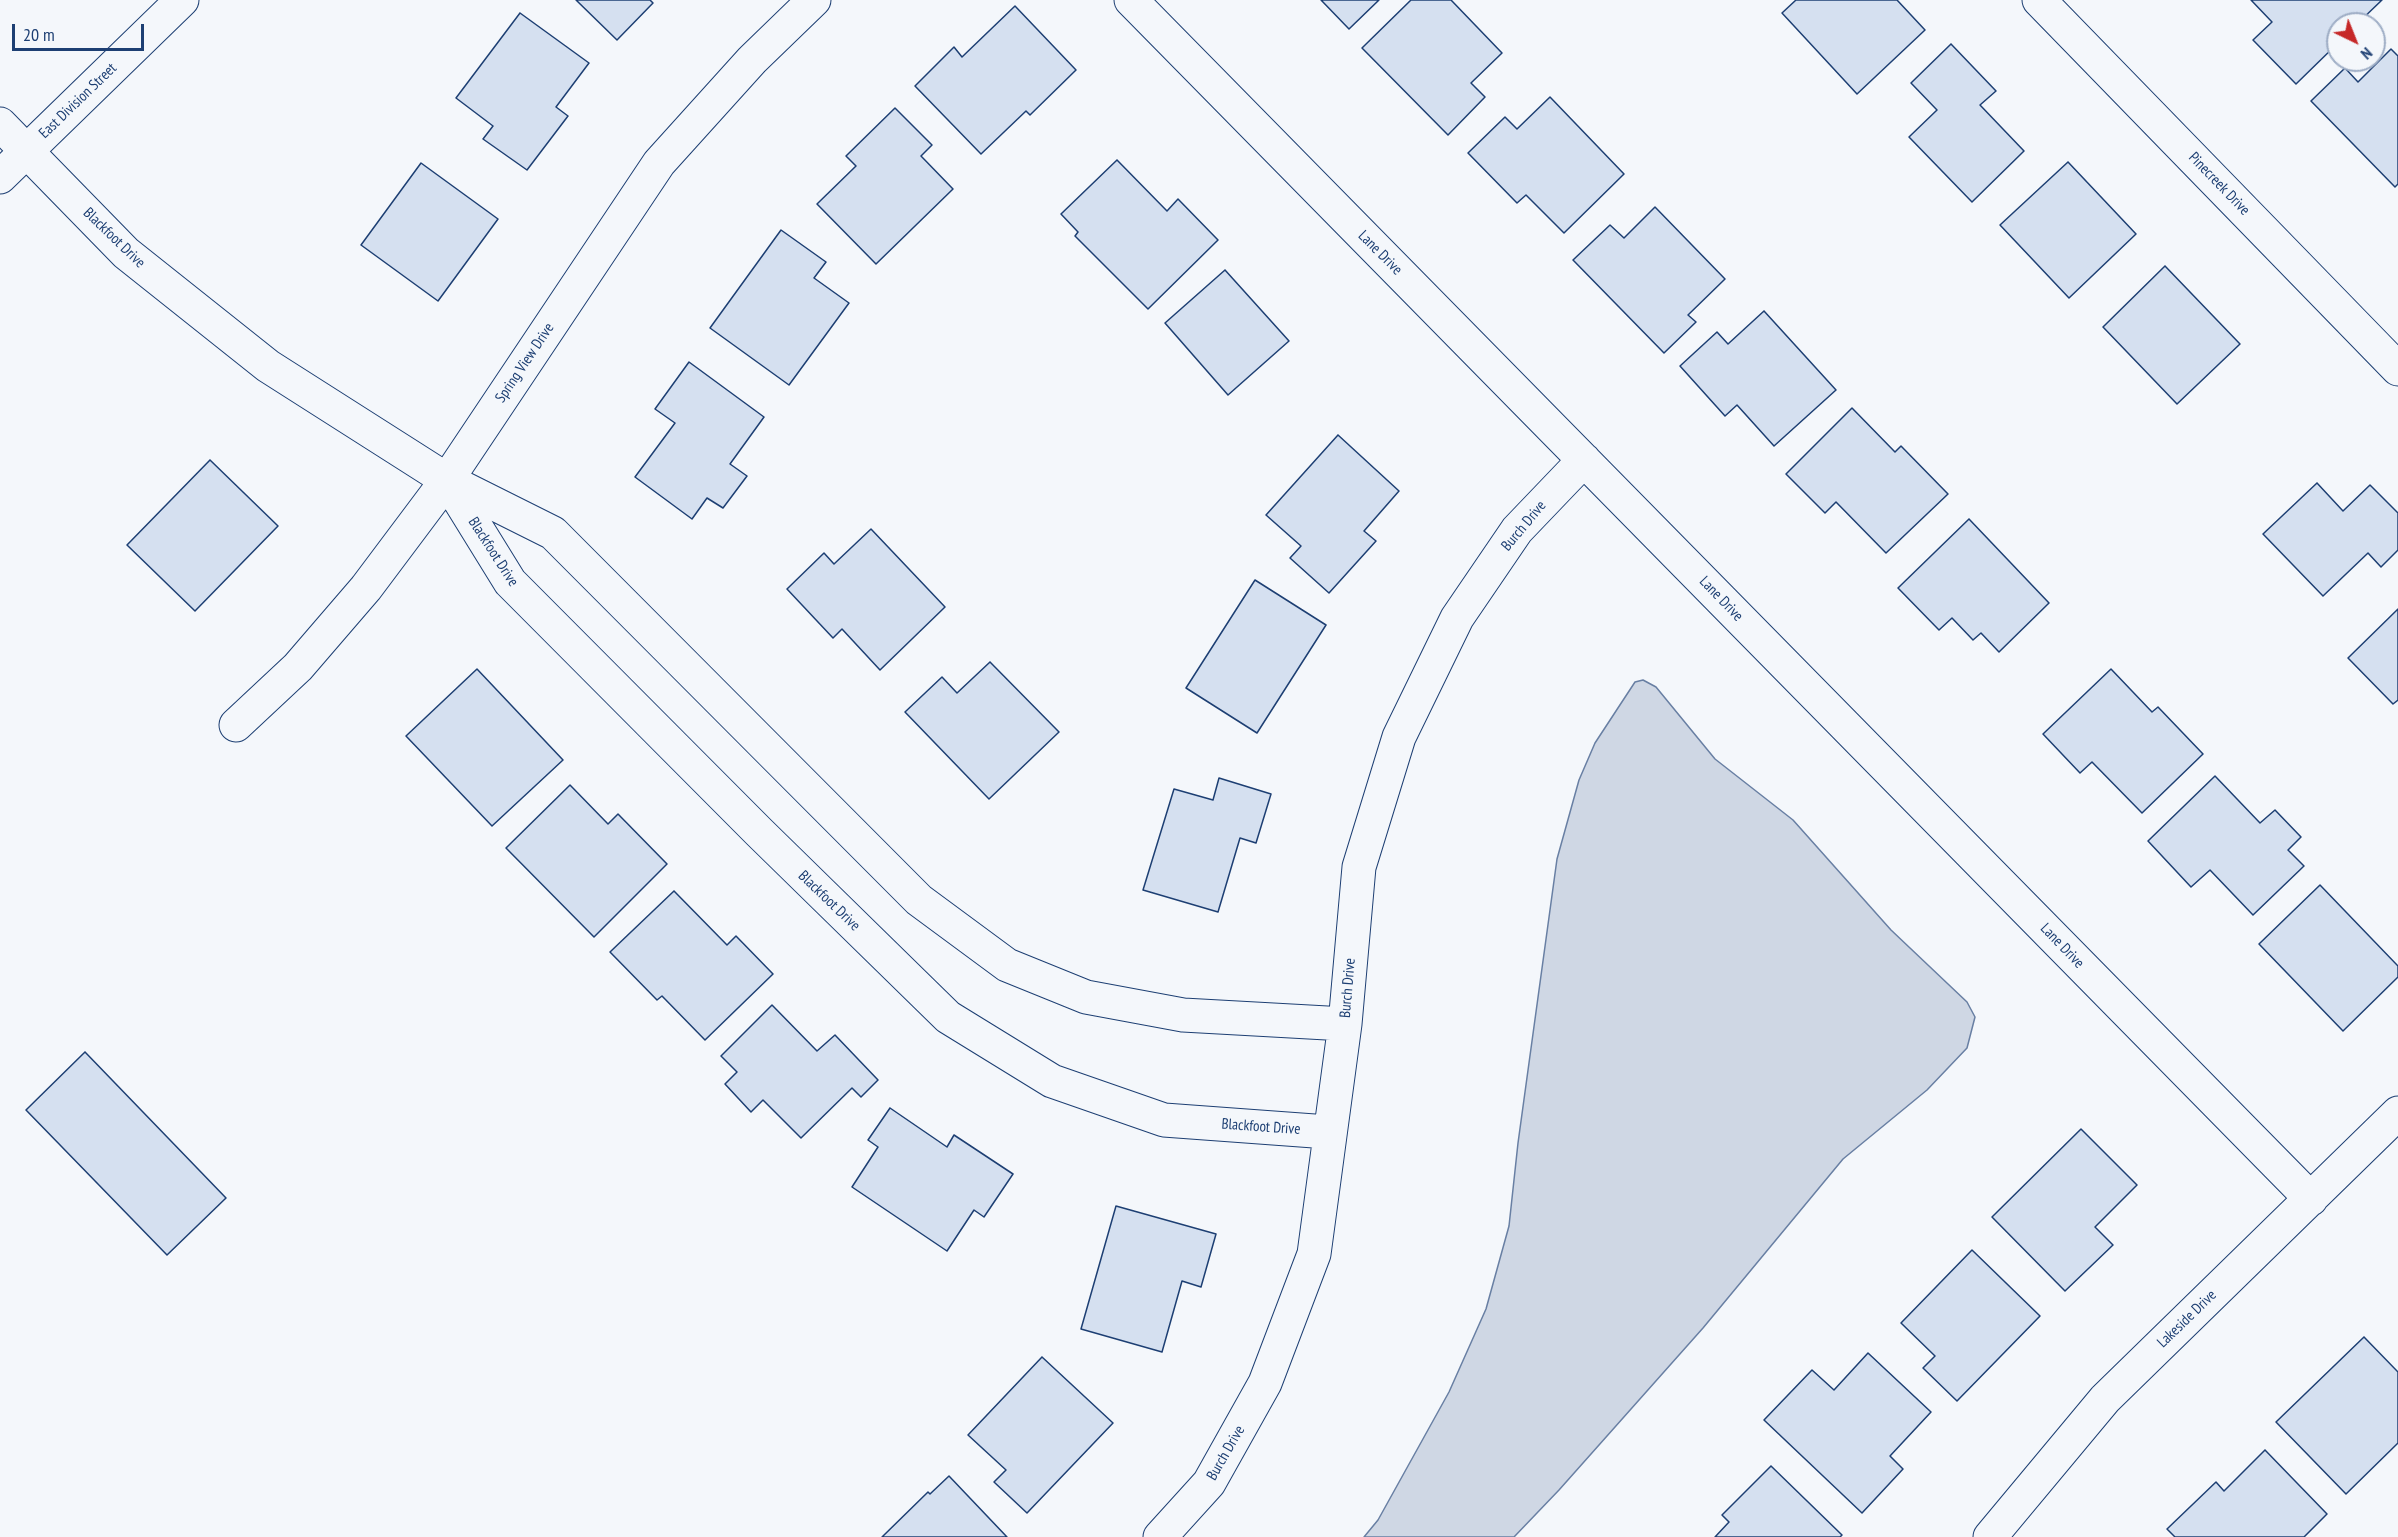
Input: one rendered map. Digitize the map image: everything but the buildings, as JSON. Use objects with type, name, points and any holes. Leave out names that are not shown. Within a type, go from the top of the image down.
[{"type":"street","name":"East Division Street","points":[[0,177],[182,0]]},
{"type":"street","name":"Spring View Drive","points":[[236,725],[298,667],[366,588],[447,480],[659,163],[752,60],[814,0]]},
{"type":"street","name":"Lane Drive","points":[[1131,0],[2311,1199]]},
{"type":"street","name":"Pinecreek Drive","points":[[2039,0],[2398,369]]},
{"type":"street","name":"Blackfoot Drive","points":[[0,124],[126,253],[268,366],[447,480],[553,533],[919,900],[1007,965],[1086,997],[1183,1015],[1345,1024]]},
{"type":"street","name":"Burch Drive","points":[[1160,1537],[1209,1483],[1265,1383],[1314,1254],[1328,1132],[1345,1024],[1359,867],[1399,737],[1457,618],[1517,530],[1584,460]]},
{"type":"street","name":"Blackfoot Drive","points":[[447,480],[510,582],[759,832],[948,1017],[1052,1081],[1164,1120],[1328,1132]]},
{"type":"street","name":"Lakeside Drive","points":[[1990,1537],[2105,1399],[2398,1113]]},
{"type":"shaded area","points":[[1643,680],[1656,687],[1715,759],[1793,820],[1891,930],[1967,1002],[1975,1017],[1967,1048],[1927,1090],[1843,1159],[1703,1328],[1559,1490],[1514,1537],[1364,1537],[1378,1520],[1449,1392],[1486,1309],[1509,1226],[1518,1143],[1557,859],[1579,780],[1595,743],[1635,682]]}]
